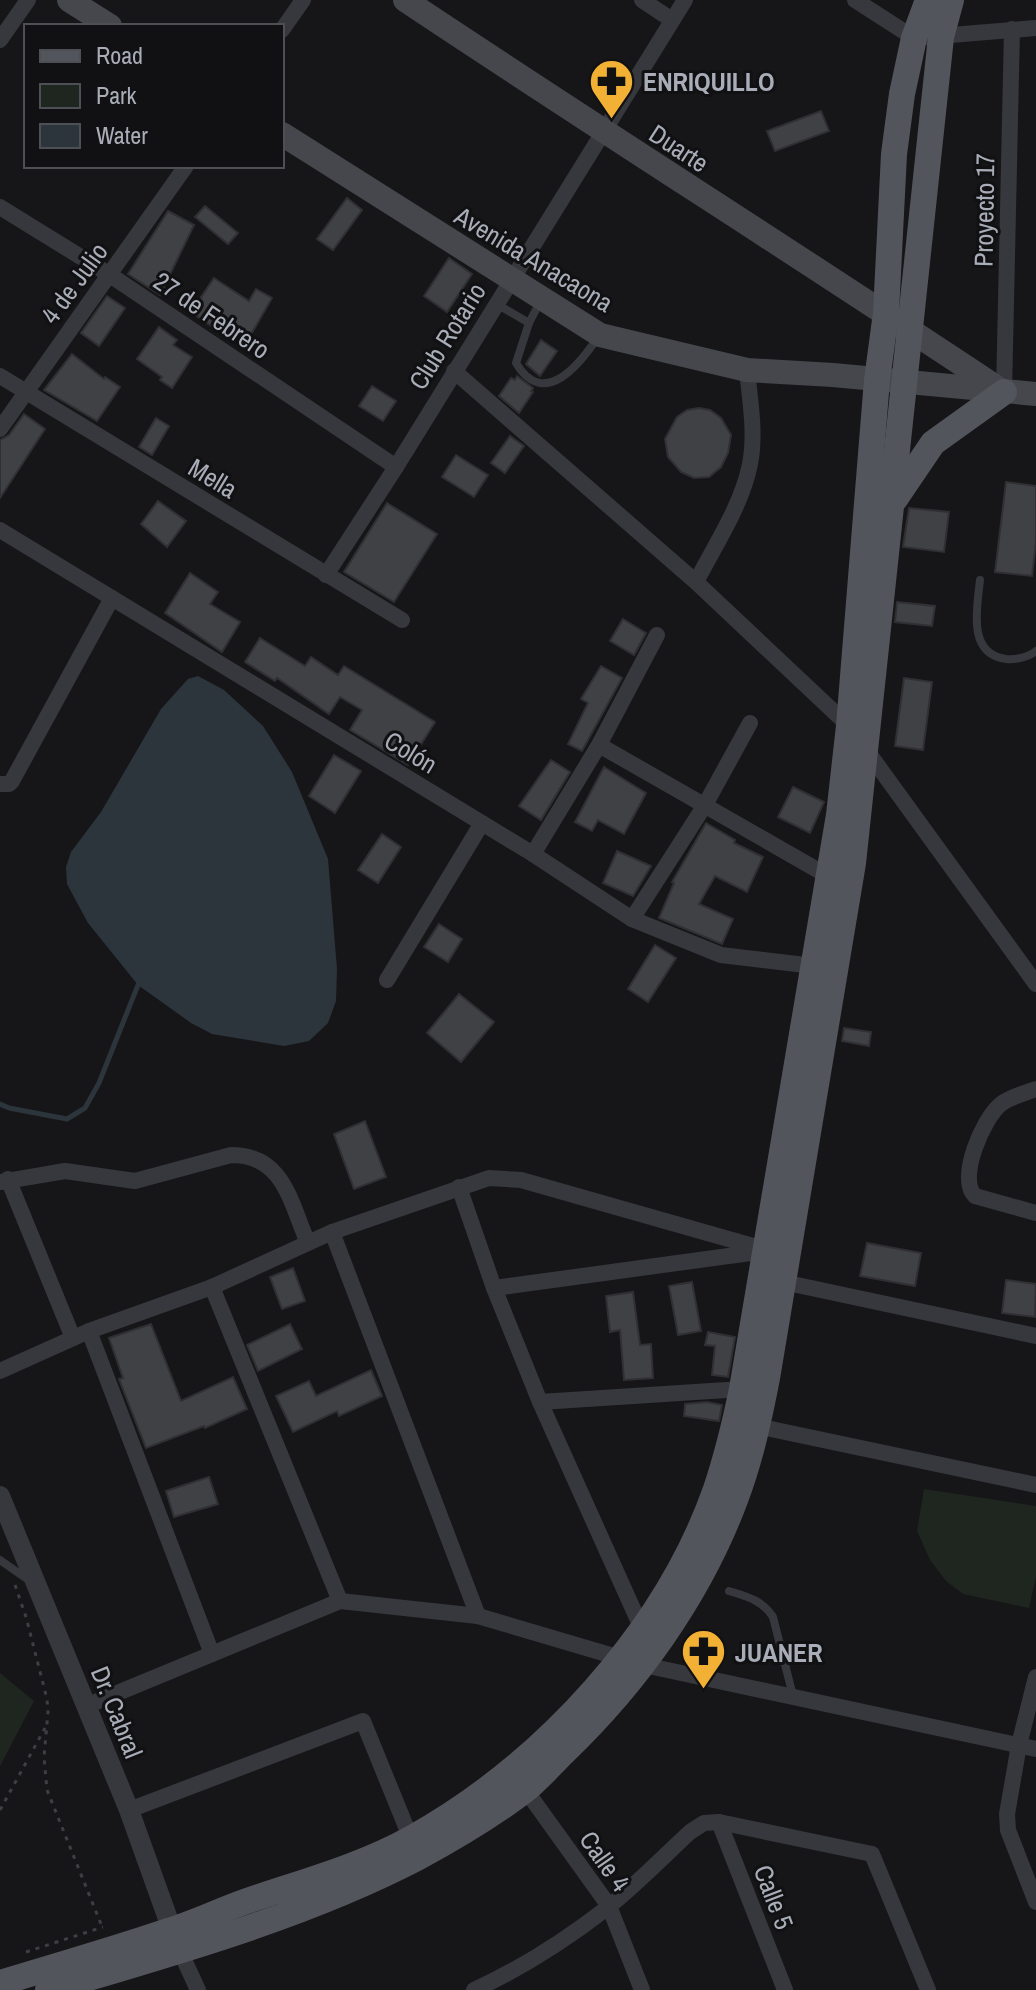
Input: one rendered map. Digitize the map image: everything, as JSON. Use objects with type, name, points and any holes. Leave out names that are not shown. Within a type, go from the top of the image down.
[{"type":"main road","points":[[69,0],[107,24]]},
{"type":"main road","name":"Duarte","points":[[405,0],[1004,392]]},
{"type":"main road","points":[[632,1662],[642,1629],[670,1587],[716,1490],[742,1389],[767,1250],[814,966],[849,726],[877,380],[886,313],[900,109],[914,38],[928,0]]},
{"type":"main road","points":[[0,1983],[107,1938],[176,1941],[246,1901],[313,1880],[411,1839],[518,1780],[592,1725],[632,1662],[707,1561],[735,1501],[757,1426],[853,863],[941,37],[951,0]]},
{"type":"main road","name":"Avenida Anacaona","points":[[284,135],[600,335],[747,370],[1036,394]]},
{"type":"main road","points":[[892,193],[925,196]]},
{"type":"main road","points":[[893,502],[933,443],[1004,392]]},
{"type":"main road","points":[[48,1990],[176,1941],[329,1898],[416,1858],[470,1828],[518,1780]]},
{"type":"street","points":[[0,40],[28,0]]},
{"type":"street","points":[[284,27],[303,0]]},
{"type":"street","points":[[642,0],[672,20]]},
{"type":"street","name":"Club Rotario","points":[[326,575],[685,0]]},
{"type":"street","points":[[855,0],[914,38],[1036,28]]},
{"type":"street","name":"Proyecto 17","points":[[1004,392],[1012,29]]},
{"type":"street","name":"4 de Julio","points":[[0,429],[185,168]]},
{"type":"street","name":"27 de Febrero","points":[[0,207],[110,275],[396,467]]},
{"type":"street","points":[[696,582],[740,495],[750,464],[753,434],[747,370]]},
{"type":"street","points":[[454,371],[696,582],[849,726],[1036,984]]},
{"type":"street","name":"Mella","points":[[0,376],[402,620]]},
{"type":"street","name":"Colón","points":[[0,530],[533,854],[632,919],[721,955],[814,966]]},
{"type":"street","points":[[0,784],[12,781],[112,598]]},
{"type":"street","points":[[533,854],[599,745],[657,635]]},
{"type":"street","points":[[632,919],[705,805],[750,723]]},
{"type":"street","points":[[599,745],[828,876]]},
{"type":"street","points":[[387,980],[482,823]]},
{"type":"street","points":[[1036,1089],[1003,1102],[989,1116],[977,1142],[968,1182],[975,1196],[1036,1213]]},
{"type":"street","points":[[212,1654],[81,1334],[4,1180],[65,1171],[135,1181],[231,1155],[246,1155],[259,1158],[279,1175],[308,1243]]},
{"type":"street","points":[[0,1371],[81,1334],[212,1287],[332,1232],[489,1178],[521,1180],[767,1250]]},
{"type":"street","points":[[459,1187],[494,1288],[540,1402],[642,1629]]},
{"type":"street","points":[[332,1232],[478,1616]]},
{"type":"street","points":[[494,1288],[767,1250]]},
{"type":"street","points":[[783,1282],[1036,1336]]},
{"type":"street","points":[[212,1287],[340,1601]]},
{"type":"street","points":[[540,1402],[742,1389]]},
{"type":"street","points":[[757,1426],[1036,1485]]},
{"type":"street","name":"Dr. Cabral","points":[[0,1496],[129,1810],[176,1941]]},
{"type":"street","points":[[86,1706],[340,1601],[478,1616],[632,1662],[1036,1749]]},
{"type":"street","points":[[1036,1677],[1019,1745],[1007,1814],[1008,1830],[1036,1902]]},
{"type":"street","points":[[129,1810],[363,1721],[411,1839]]},
{"type":"street","name":"Calle 4","points":[[518,1780],[609,1906],[642,1990]]},
{"type":"street","points":[[474,1990],[496,1985],[574,1932],[609,1906],[690,1832],[704,1823],[719,1822],[869,1852],[875,1856],[928,1990]]},
{"type":"street","name":"Calle 5","points":[[719,1822],[785,1990]]},
{"type":"street","points":[[176,1941],[198,1990]]},
{"type":"lane","points":[[542,299],[529,323],[516,363],[522,373],[541,383],[562,379],[580,365],[600,335]]},
{"type":"lane","points":[[495,303],[529,323]]},
{"type":"lane","points":[[980,580],[976,623],[981,644],[994,656],[1009,660],[1030,656],[1036,651]]},
{"type":"lane","points":[[4,1563],[37,1586]]},
{"type":"lane","points":[[729,1591],[754,1598],[773,1617],[794,1697]]},
{"type":"path","points":[[4,1563],[26,1617],[47,1699],[44,1757],[47,1790],[107,1938],[15,1955]]},
{"type":"path","points":[[0,1810],[47,1725]]},
{"type":"green space","points":[[924,1489],[1036,1506],[1036,1577],[1029,1608],[963,1594],[946,1581],[930,1560],[917,1531]]},
{"type":"green space","points":[[0,1673],[34,1701],[0,1766]]},
{"type":"water","points":[[198,676],[224,690],[263,726],[292,772],[328,859],[337,969],[336,1001],[328,1023],[309,1041],[284,1046],[212,1034],[191,1023],[138,985],[88,923],[67,884],[66,867],[71,852],[101,812],[161,709],[188,679]]},
{"type":"building","points":[[821,111],[829,131],[775,151],[767,131]]},
{"type":"building","points":[[347,198],[362,210],[333,250],[317,239]]},
{"type":"building","points":[[205,206],[238,233],[228,244],[195,217]]},
{"type":"building","points":[[168,211],[194,225],[160,295],[128,274]]},
{"type":"building","points":[[449,258],[472,274],[447,312],[424,296]]},
{"type":"building","points":[[214,278],[249,301],[256,289],[272,298],[246,343],[222,329],[220,332],[191,312]]},
{"type":"building","points":[[107,296],[125,308],[99,346],[81,333]]},
{"type":"building","points":[[159,327],[177,340],[173,345],[192,357],[172,388],[137,359]]},
{"type":"building","points":[[541,340],[557,351],[540,376],[526,364]]},
{"type":"building","points":[[72,354],[104,379],[120,387],[97,421],[44,390]]},
{"type":"building","points":[[517,376],[533,388],[519,413],[499,396],[511,378],[515,380]]},
{"type":"building","points":[[372,386],[396,401],[383,421],[359,406]]},
{"type":"building","points":[[687,410],[710,410],[721,418],[731,435],[728,453],[721,467],[709,477],[694,478],[681,472],[668,457],[665,439],[677,417]]},
{"type":"building","points":[[24,414],[45,429],[0,498],[0,440],[9,435]]},
{"type":"building","points":[[156,418],[169,426],[152,455],[139,447]]},
{"type":"building","points":[[510,436],[524,446],[505,473],[491,463]]},
{"type":"building","points":[[456,455],[488,475],[474,497],[442,477]]},
{"type":"building","points":[[1006,482],[1036,486],[1036,542],[1032,576],[995,572]]},
{"type":"building","points":[[158,501],[186,521],[167,547],[141,524]]},
{"type":"building","points":[[387,503],[437,534],[394,602],[344,572]]},
{"type":"building","points":[[909,508],[949,512],[944,552],[903,547]]},
{"type":"building","points":[[190,573],[218,592],[210,604],[240,622],[222,652],[165,613]]},
{"type":"building","points":[[897,602],[935,606],[932,626],[895,622]]},
{"type":"building","points":[[623,619],[646,633],[634,655],[610,641]]},
{"type":"building","points":[[260,638],[305,666],[311,657],[338,675],[344,666],[435,722],[408,765],[350,730],[362,710],[340,697],[329,714],[277,678],[275,681],[245,662]]},
{"type":"building","points":[[601,666],[622,678],[582,751],[568,744],[588,703],[581,699]]},
{"type":"building","points":[[904,678],[932,682],[923,750],[895,746]]},
{"type":"building","points":[[334,755],[361,771],[335,813],[309,796]]},
{"type":"building","points":[[551,760],[570,772],[541,820],[519,806]]},
{"type":"building","points":[[604,767],[646,793],[624,834],[598,820],[592,831],[575,822]]},
{"type":"building","points":[[793,787],[824,802],[810,833],[778,817]]},
{"type":"building","points":[[706,823],[735,840],[734,843],[763,857],[747,892],[715,876],[699,904],[733,919],[722,944],[659,918],[672,882]]},
{"type":"building","points":[[382,834],[401,847],[378,883],[358,870]]},
{"type":"building","points":[[617,851],[651,866],[633,896],[603,883]]},
{"type":"building","points":[[439,924],[462,939],[448,962],[424,947]]},
{"type":"building","points":[[655,945],[676,958],[648,1002],[628,989]]},
{"type":"building","points":[[459,994],[494,1022],[461,1062],[427,1033]]},
{"type":"building","points":[[844,1028],[871,1032],[869,1046],[842,1041]]},
{"type":"building","points":[[365,1121],[386,1177],[354,1189],[334,1134]]},
{"type":"building","points":[[867,1243],[921,1253],[915,1286],[860,1276]]},
{"type":"building","points":[[293,1268],[305,1301],[282,1309],[270,1277]]},
{"type":"building","points":[[1006,1280],[1036,1284],[1035,1317],[1002,1313]]},
{"type":"building","points":[[692,1282],[701,1331],[678,1335],[669,1286]]},
{"type":"building","points":[[633,1292],[640,1345],[651,1344],[653,1378],[624,1380],[620,1330],[610,1332],[606,1296]]},
{"type":"building","points":[[151,1324],[181,1401],[233,1377],[247,1409],[205,1428],[146,1448],[119,1379],[123,1378],[109,1338]]},
{"type":"building","points":[[290,1324],[302,1349],[258,1371],[247,1345]]},
{"type":"building","points":[[708,1332],[735,1337],[728,1377],[712,1375],[715,1346],[705,1345]]},
{"type":"building","points":[[371,1370],[382,1396],[339,1416],[337,1411],[293,1432],[276,1396],[309,1381],[316,1396]]},
{"type":"building","points":[[707,1402],[722,1405],[719,1421],[684,1416],[685,1404]]},
{"type":"building","points":[[209,1477],[218,1504],[174,1517],[166,1491]]},
{"type":"waterway","points":[[0,1104],[67,1119],[85,1108],[99,1083],[138,985]]},
{"type":"place","name":"ENRIQUILLO","points":[[612,120]]},
{"type":"place","name":"JUANER","points":[[704,1691]]}]
